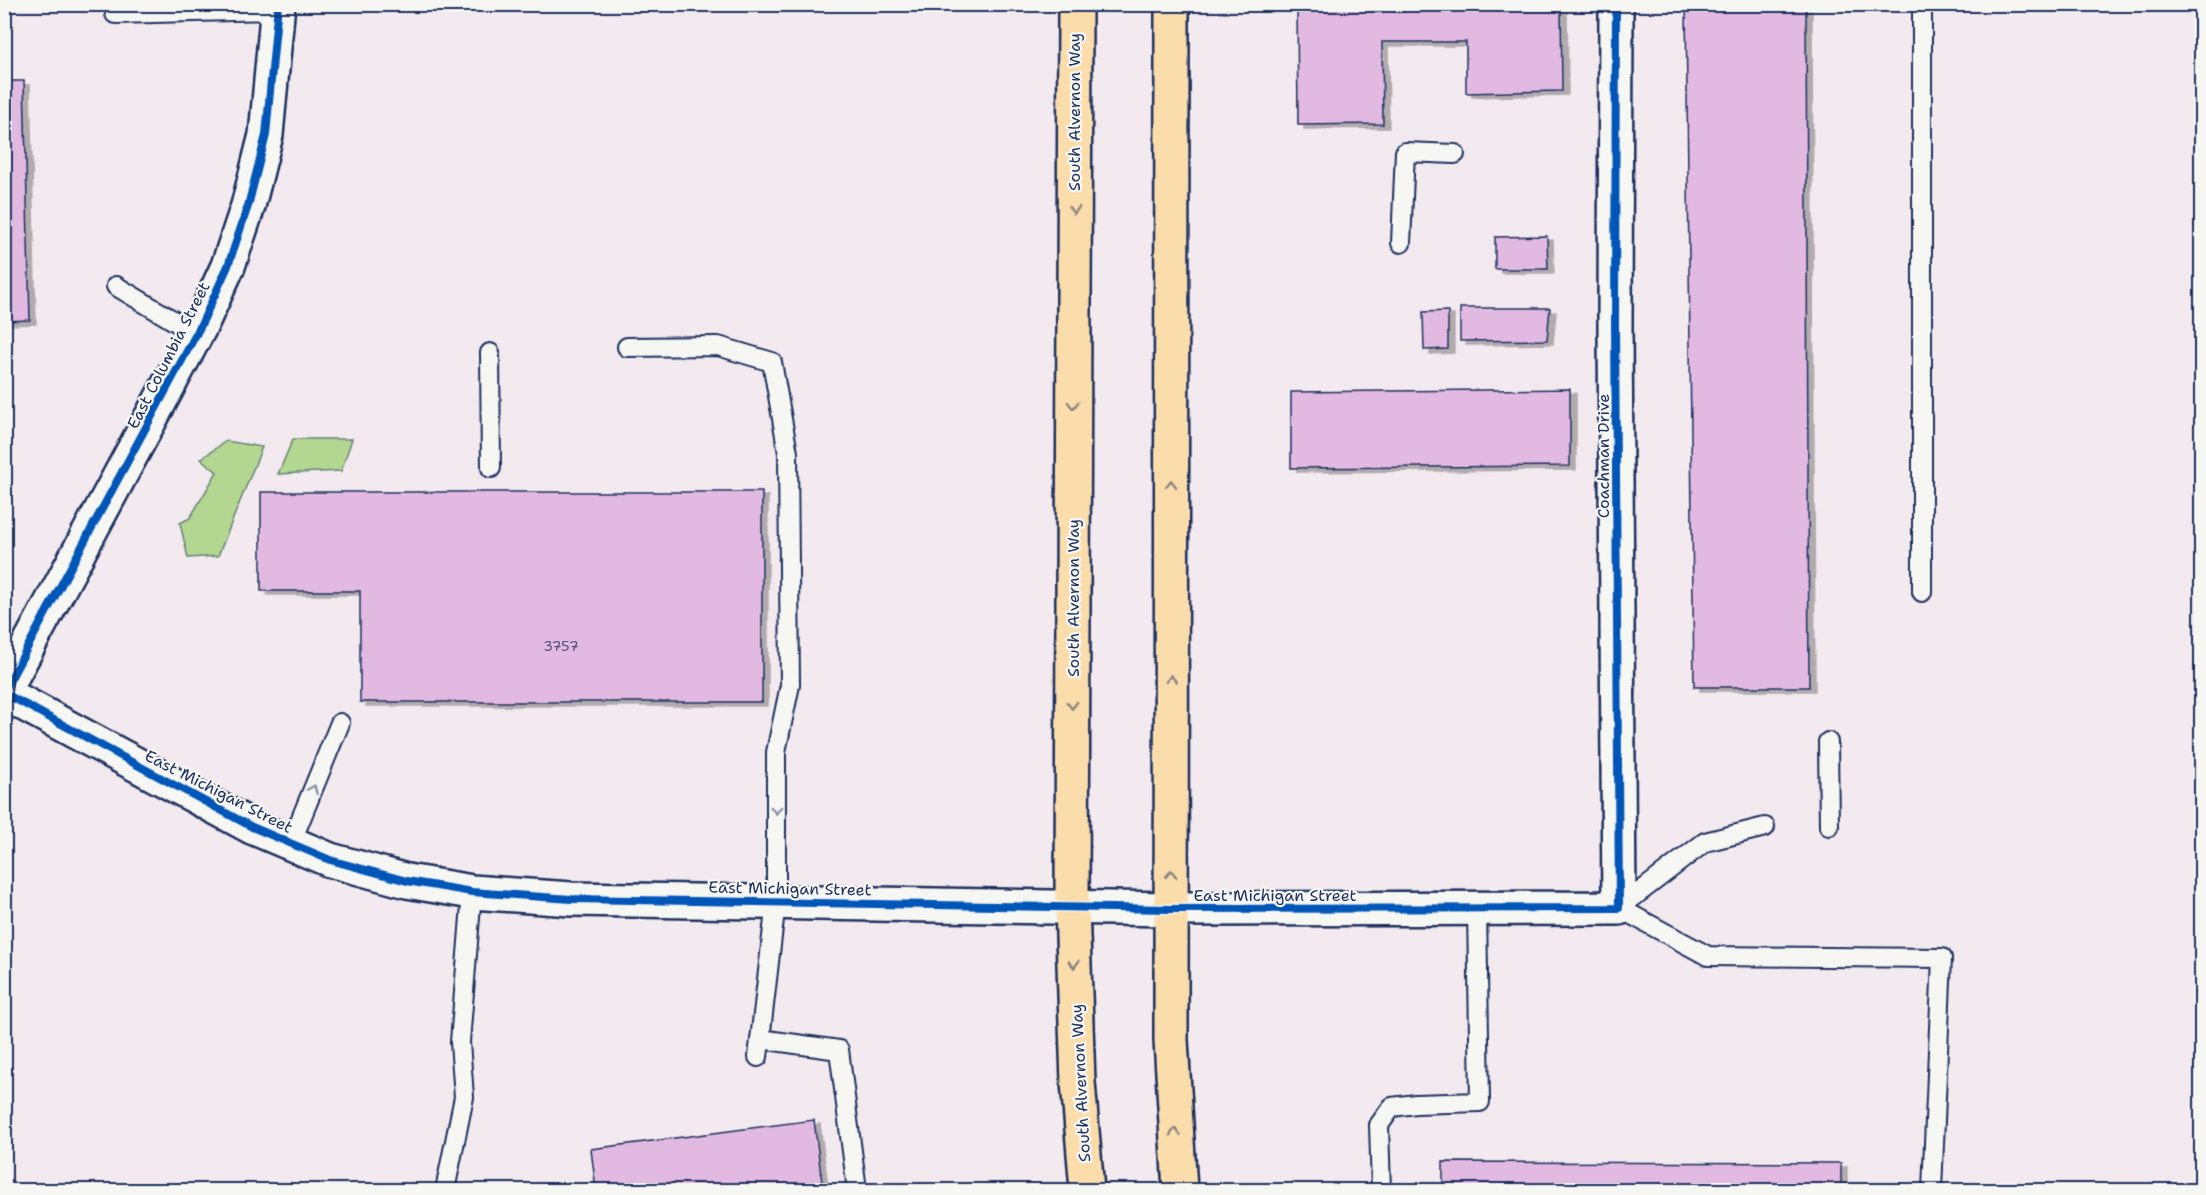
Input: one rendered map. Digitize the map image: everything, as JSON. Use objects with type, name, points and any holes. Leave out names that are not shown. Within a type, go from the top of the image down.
[{"type":"main road","name":"South Alvernon Way","points":[[1075,4],[1072,906],[1078,1082],[1087,1191]]},
{"type":"main road","points":[[1172,4],[1170,909],[1171,1040],[1180,1191]]},
{"type":"street","name":"Coachman Drive","points":[[1616,4],[1615,327],[1619,908]]},
{"type":"street","name":"East Columbia Street","points":[[4,692],[196,334],[228,266],[248,206],[266,135],[277,7]]},
{"type":"street","name":"East Michigan Street","points":[[4,692],[252,827],[330,860],[407,881],[472,892],[571,899],[1170,909],[1619,908]]},
{"type":"lane","points":[[1922,4],[1922,591]]},
{"type":"lane","points":[[115,14],[277,7]]},
{"type":"lane","points":[[1401,243],[1405,152],[1455,154]]},
{"type":"lane","points":[[116,286],[196,334]]},
{"type":"lane","points":[[627,347],[718,346],[772,362],[788,453],[790,685],[776,752],[776,902],[759,1048],[839,1050],[857,1191]]},
{"type":"lane","points":[[490,353],[490,468]]},
{"type":"lane","points":[[291,843],[340,723]]},
{"type":"lane","points":[[1828,742],[1830,826]]},
{"type":"lane","points":[[1765,826],[1705,842],[1619,908],[1708,956],[1942,958],[1932,1191]]},
{"type":"lane","points":[[445,1191],[464,1097],[460,1042],[472,892]]},
{"type":"lane","points":[[1381,1191],[1378,1125],[1392,1107],[1480,1102],[1477,908]]},
{"type":"green space","points":[[293,439],[352,439],[341,471],[278,474]]},
{"type":"green space","points":[[226,441],[262,447],[218,556],[188,558],[180,523],[190,518],[217,472],[201,459]]},
{"type":"building","points":[[1297,4],[1561,4],[1562,91],[1466,93],[1466,42],[1382,42],[1383,124],[1298,125]]},
{"type":"building","points":[[1686,8],[1806,8],[1809,687],[1694,687]]},
{"type":"building","points":[[4,81],[24,81],[30,320],[4,321]]},
{"type":"building","points":[[1547,236],[1548,269],[1495,269],[1495,237]]},
{"type":"building","points":[[1460,308],[1550,308],[1547,340],[1460,341]]},
{"type":"building","points":[[1448,311],[1448,349],[1424,350],[1423,312]]},
{"type":"building","points":[[1570,389],[1570,466],[1291,468],[1291,392]]},
{"type":"building","points":[[261,492],[762,492],[762,702],[360,702],[360,591],[261,591]]},
{"type":"building","points":[[814,1120],[823,1190],[596,1190],[591,1149]]},
{"type":"building","points":[[1443,1162],[1841,1163],[1841,1190],[1443,1190]]},
{"type":"cycle path","points":[[4,691],[201,325],[228,266],[248,206],[266,135],[278,4]]},
{"type":"cycle path","points":[[4,693],[252,827],[330,860],[407,881],[472,892],[571,899],[1170,909],[1619,908],[1615,327],[1616,4]]}]
